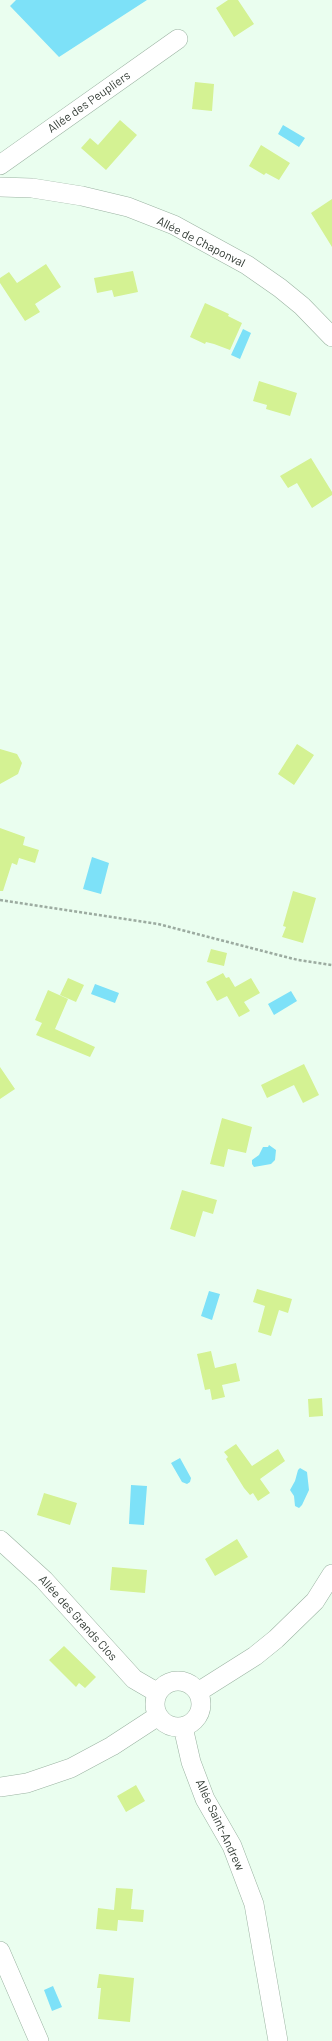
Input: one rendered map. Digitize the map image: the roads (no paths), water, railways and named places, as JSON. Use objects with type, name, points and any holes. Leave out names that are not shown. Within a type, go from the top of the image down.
[{"type":"street","name":"Allée des Peupliers","points":[[0,165],[178,39]]},
{"type":"street","name":"Allée de Chaponval","points":[[0,186],[32,188],[82,196],[128,207],[174,225],[247,265],[280,288],[302,306],[332,337]]},
{"type":"street","name":"Allée des Grands Clos","points":[[0,1540],[44,1580],[134,1679],[158,1693]]},
{"type":"street","points":[[198,1692],[255,1656],[276,1639],[315,1600],[332,1574]]},
{"type":"street","points":[[180,1681],[187,1683],[198,1692],[201,1707],[195,1720],[183,1727],[169,1726],[158,1716],[155,1702],[158,1693],[166,1684],[180,1681]]},
{"type":"street","points":[[0,1787],[27,1783],[71,1768],[112,1746],[158,1716]]},
{"type":"street","name":"Allée Saint-Andrew","points":[[183,1727],[191,1762],[205,1799],[232,1846],[254,1904],[278,2041]]},
{"type":"street","points":[[0,1951],[39,2041]]},
{"type":"water","points":[[16,0],[147,0],[59,57],[10,6]]},
{"type":"water","points":[[283,125],[305,138],[299,147],[278,134]]},
{"type":"water","points":[[243,329],[251,333],[240,359],[231,355]]},
{"type":"water","points":[[92,857],[109,863],[101,894],[83,889]]},
{"type":"water","points":[[95,984],[119,993],[115,1003],[91,994]]},
{"type":"water","points":[[291,991],[297,1001],[274,1015],[268,1004]]},
{"type":"water","points":[[269,1145],[276,1150],[275,1160],[271,1164],[254,1167],[252,1160],[259,1155],[263,1147],[268,1147]]},
{"type":"water","points":[[209,1291],[220,1294],[212,1320],[201,1316]]},
{"type":"water","points":[[180,1458],[191,1478],[190,1482],[187,1484],[182,1482],[171,1463]]},
{"type":"water","points":[[300,1468],[307,1472],[309,1490],[299,1508],[295,1506],[294,1496],[290,1490]]},
{"type":"water","points":[[131,1485],[147,1486],[144,1525],[129,1524]]},
{"type":"water","points":[[53,1986],[62,2007],[52,2011],[44,1990]]}]
